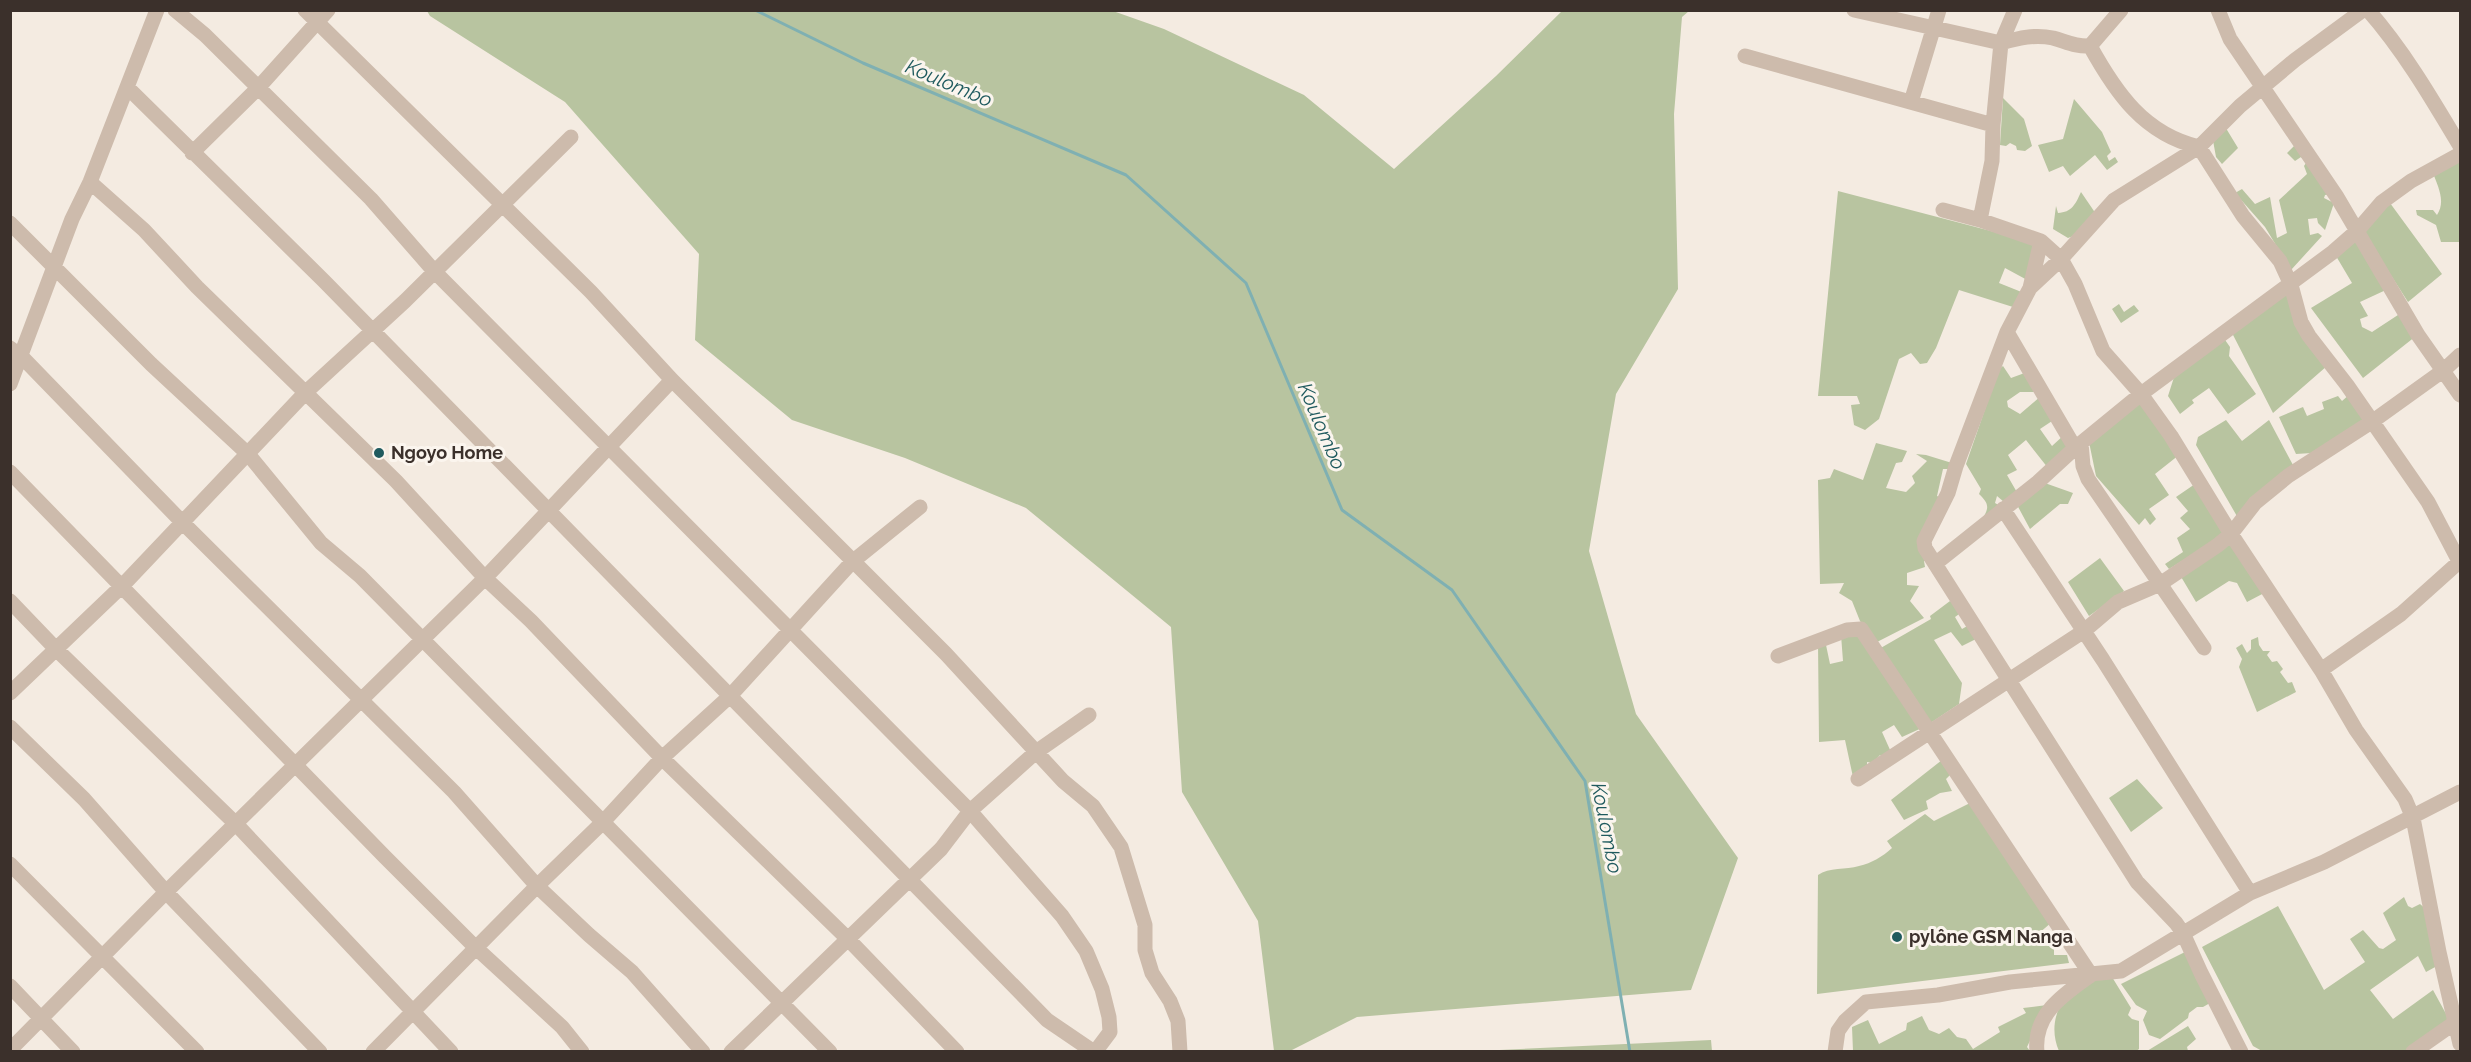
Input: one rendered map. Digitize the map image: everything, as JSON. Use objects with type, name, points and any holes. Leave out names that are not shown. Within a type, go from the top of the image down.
[{"type":"street","points":[[10,384],[16,352],[90,182],[157,10]]},
{"type":"street","points":[[127,87],[315,273],[1047,1020],[1095,1052],[1110,1032],[1109,1017],[1102,989],[1086,951],[1062,916],[970,811],[434,271],[371,199],[205,35],[175,10]]},
{"type":"street","points":[[305,10],[591,292],[672,381],[764,470],[852,562],[946,654],[1063,781],[1093,806],[1121,847],[1144,925],[1145,950],[1152,973],[1170,1001],[1178,1021],[1180,1052]]},
{"type":"street","points":[[192,153],[258,88],[328,10]]},
{"type":"street","points":[[1854,10],[2001,43],[2023,37],[2040,36],[2077,47],[2091,46],[2121,10]]},
{"type":"street","points":[[1911,102],[1939,10]]},
{"type":"street","points":[[1980,220],[1992,161],[2001,43],[2015,10]]},
{"type":"street","points":[[2218,10],[2230,39],[2337,197],[2418,335],[2460,395]]},
{"type":"street","points":[[2030,288],[2061,259],[2114,200],[2199,147],[2240,106],[2295,60],[2366,10],[2387,32],[2405,58],[2460,146]]},
{"type":"street","points":[[2091,46],[2106,75],[2129,104],[2156,130],[2181,142],[2199,147],[2243,216],[2280,261],[2301,322],[2309,336],[2373,422],[2428,502],[2460,562],[2394,620],[2321,670]]},
{"type":"street","points":[[1745,56],[1993,125]]},
{"type":"street","points":[[10,693],[123,585],[306,392],[372,333],[571,137]]},
{"type":"street","points":[[1935,564],[2038,482],[2078,445],[2141,394],[2247,314],[2290,285],[2357,231],[2382,202],[2411,181],[2460,154]]},
{"type":"street","points":[[90,182],[144,230],[197,287],[396,481],[485,578],[576,666],[662,758],[848,939],[957,1052]]},
{"type":"street","points":[[1943,210],[2041,241],[2061,259],[2075,284],[2103,351],[2141,394],[2171,436],[2230,534],[2321,670],[2356,730],[2405,800],[2413,818],[2458,1022],[2460,1044]]},
{"type":"street","points":[[10,223],[54,269],[248,454],[321,543],[360,576],[830,1052]]},
{"type":"street","points":[[2041,241],[2030,288],[2007,332],[1948,493],[1924,541],[1925,548],[2137,882],[2183,933],[2200,973],[2241,1052]]},
{"type":"street","points":[[2007,332],[2078,445],[2088,479],[2204,648]]},
{"type":"street","points":[[16,352],[183,523],[363,699],[454,792],[537,885],[589,935],[633,972],[703,1052]]},
{"type":"street","points":[[1858,779],[2084,631],[2118,602],[2160,584],[2218,545],[2255,503],[2288,476],[2373,422],[2444,370],[2460,355]]},
{"type":"street","points":[[10,1050],[166,892],[485,578],[672,381]]},
{"type":"street","points":[[10,472],[475,947],[562,1027],[582,1052]]},
{"type":"street","points":[[373,1052],[537,885],[603,822],[662,758],[730,696],[852,562],[920,507]]},
{"type":"street","points":[[2003,509],[2084,631],[2250,893]]},
{"type":"street","points":[[10,601],[56,649],[236,824],[451,1052]]},
{"type":"street","points":[[1778,656],[1846,630],[1861,629],[2091,975]]},
{"type":"street","points":[[731,1052],[780,1002],[941,849],[970,811],[1036,752],[1089,715]]},
{"type":"street","points":[[10,727],[84,799],[166,892],[320,1052]]},
{"type":"street","points":[[1835,1052],[1838,1031],[1845,1021],[1866,1002],[1938,995],[2010,982],[2121,971],[2250,893],[2324,862],[2460,792]]},
{"type":"street","points":[[10,864],[197,1052]]},
{"type":"street","points":[[2037,1052],[2036,1040],[2048,1009],[2091,975]]},
{"type":"street","points":[[10,986],[73,1052]]},
{"type":"street","points":[[2413,1052],[2458,1022]]},
{"type":"green space","points":[[427,11],[1113,11],[1164,29],[1304,95],[1394,169],[1496,76],[1562,11],[1689,11],[1682,17],[1674,114],[1678,289],[1616,394],[1589,551],[1636,714],[1738,858],[1691,990],[1357,1017],[1290,1051],[1274,1051],[1258,921],[1182,792],[1171,627],[1026,508],[905,458],[792,420],[695,340],[699,254],[565,102],[430,16]]},
{"type":"green space","points":[[2003,98],[2024,119],[2032,146],[2025,151],[2017,150],[2016,146],[2010,143],[2006,146],[2000,145]]},
{"type":"green space","points":[[2074,99],[2102,132],[2111,152],[2107,156],[2109,161],[2115,157],[2118,162],[2107,170],[2095,155],[2070,176],[2063,166],[2049,172],[2038,145],[2063,139]]},
{"type":"green space","points":[[2224,125],[2238,148],[2222,164],[2216,157],[2212,135]]},
{"type":"green space","points":[[2297,143],[2333,194],[2325,195],[2324,198],[2334,203],[2325,230],[2318,223],[2317,218],[2308,219],[2310,235],[2318,233],[2322,236],[2291,270],[2265,227],[2235,193],[2242,189],[2255,204],[2270,197],[2277,238],[2287,233],[2279,200],[2307,174],[2304,166],[2306,163],[2301,157],[2295,161],[2287,153]]},
{"type":"green space","points":[[2460,157],[2460,242],[2441,242],[2436,225],[2417,215],[2416,210],[2433,210],[2437,215],[2441,199],[2433,173]]},
{"type":"green space","points":[[1838,191],[2037,243],[2029,281],[2005,268],[1999,283],[2024,293],[2013,307],[1959,290],[1936,348],[1927,363],[1920,364],[1911,353],[1899,359],[1879,419],[1865,430],[1854,425],[1851,405],[1860,404],[1857,396],[1818,396]]},
{"type":"green space","points":[[2081,192],[2096,214],[2081,233],[2068,238],[2053,229],[2056,206],[2058,213],[2070,209]]},
{"type":"green space","points":[[2390,203],[2442,274],[2408,302],[2362,230]]},
{"type":"green space","points":[[2357,236],[2388,289],[2360,302],[2368,316],[2360,319],[2362,327],[2372,332],[2401,313],[2416,336],[2363,378],[2311,308],[2352,283],[2336,256]]},
{"type":"green space","points":[[2290,289],[2327,366],[2273,413],[2231,331]]},
{"type":"green space","points":[[2119,304],[2124,312],[2134,305],[2139,311],[2121,323],[2112,309]]},
{"type":"green space","points":[[2223,337],[2230,347],[2229,356],[2256,394],[2228,414],[2209,388],[2192,400],[2194,403],[2180,414],[2168,396],[2176,371]]},
{"type":"green space","points":[[2003,366],[2011,378],[2030,371],[2037,392],[2020,392],[2007,401],[2008,407],[2020,414],[2041,396],[2055,419],[2040,429],[2052,446],[2064,435],[2070,447],[2048,468],[2026,440],[2008,455],[2017,470],[2007,475],[2018,494],[2004,502],[1997,496],[1995,503],[2002,507],[1984,516],[1987,504],[1979,494],[1981,489],[1966,464],[1999,369]]},
{"type":"green space","points":[[2350,394],[2366,419],[2312,453],[2296,454],[2279,417],[2303,407],[2307,416],[2324,409],[2322,402],[2338,396],[2342,401]]},
{"type":"green space","points":[[2140,400],[2179,455],[2155,474],[2169,495],[2149,509],[2156,519],[2150,525],[2145,518],[2139,525],[2096,476],[2089,442]]},
{"type":"green space","points":[[2226,420],[2242,441],[2269,420],[2293,465],[2238,518],[2196,445],[2198,437]]},
{"type":"green space","points":[[1876,443],[1907,451],[1902,462],[1896,463],[1886,488],[1906,492],[1915,483],[1912,476],[1927,461],[1916,454],[1952,463],[1949,469],[1943,469],[1937,496],[1943,499],[1919,549],[1928,560],[1924,561],[1925,567],[1907,573],[1907,585],[1919,586],[1910,601],[1924,618],[1877,642],[1860,621],[1852,601],[1839,593],[1844,583],[1820,584],[1818,480],[1830,478],[1834,469],[1863,480]]},
{"type":"green space","points":[[2042,482],[2073,493],[2068,504],[2060,504],[2030,529],[2016,503]]},
{"type":"green space","points":[[2195,484],[2227,533],[2169,569],[2165,564],[2183,552],[2177,538],[2190,529],[2180,518],[2188,511],[2176,497]]},
{"type":"green space","points":[[2231,540],[2266,592],[2247,602],[2237,583],[2229,581],[2196,602],[2180,575]]},
{"type":"green space","points":[[2100,558],[2124,591],[2089,616],[2068,582]]},
{"type":"green space","points":[[1950,601],[1962,612],[1955,617],[1962,629],[1969,625],[1978,638],[1962,646],[1951,632],[1934,640],[1962,683],[1959,704],[1929,724],[1879,649],[1931,619],[1930,616]]},
{"type":"green space","points":[[1861,632],[1924,727],[1902,737],[1894,725],[1882,732],[1891,752],[1884,758],[1880,755],[1873,763],[1867,762],[1867,769],[1853,777],[1845,740],[1819,742],[1818,643],[1826,645],[1830,664],[1843,661],[1841,635]]},
{"type":"green space","points":[[2258,637],[2263,651],[2270,651],[2267,655],[2272,662],[2277,661],[2283,669],[2280,672],[2288,683],[2292,682],[2296,692],[2257,712],[2239,667],[2242,659],[2236,648],[2242,644],[2247,653],[2251,649],[2251,640]]},
{"type":"green space","points":[[1942,760],[1953,772],[1946,779],[1952,791],[1940,793],[1926,801],[1928,809],[1904,820],[1891,800]]},
{"type":"green space","points":[[2137,779],[2163,808],[2131,832],[2109,798]]},
{"type":"green space","points":[[1974,801],[2052,922],[2038,934],[2041,939],[2046,939],[2054,949],[2054,955],[2067,955],[2069,963],[1817,994],[1818,875],[1822,872],[1864,865],[1873,861],[1892,848],[1887,841],[1925,814],[1934,821]]},
{"type":"green space","points":[[2404,897],[2408,906],[2412,908],[2420,904],[2428,911],[2437,966],[2426,972],[2418,956],[2370,990],[2393,1019],[2433,990],[2451,1023],[2409,1051],[2262,1051],[2253,1046],[2202,947],[2278,906],[2324,990],[2365,962],[2350,939],[2363,930],[2379,948],[2383,949],[2396,940],[2383,913]]},
{"type":"green space","points":[[2187,951],[2210,1003],[2197,1007],[2189,1013],[2188,1018],[2160,1039],[2149,1035],[2143,1020],[2147,1011],[2136,1005],[2121,984]]},
{"type":"green space","points":[[2112,977],[2131,1008],[2128,1015],[2139,1021],[2139,1049],[2135,1052],[2059,1051],[2054,1030],[2058,1010],[2063,1001],[2079,987],[2095,980]]},
{"type":"green space","points":[[2047,1005],[2027,1047],[2030,1051],[1853,1051],[1852,1027],[1868,1020],[1879,1044],[1906,1030],[1907,1023],[1922,1016],[1929,1030],[1939,1034],[1949,1028],[1957,1037],[1966,1039],[1973,1049],[2000,1032],[1998,1027],[2026,1013],[2023,1008]]},
{"type":"green space","points":[[2188,1026],[2196,1039],[2187,1047],[2188,1051],[2147,1051]]},
{"type":"green space","points":[[1711,1040],[1712,1051],[1478,1051]]},
{"type":"waterway","name":"Koulombo","points":[[755,10],[863,63],[1126,175],[1246,283],[1342,510],[1452,590],[1585,781],[1630,1052]]},
{"type":"place","name":"Ngoyo Home","points":[[379,453]]},
{"type":"place","name":"pylône GSM Nanga","points":[[1897,937]]}]
